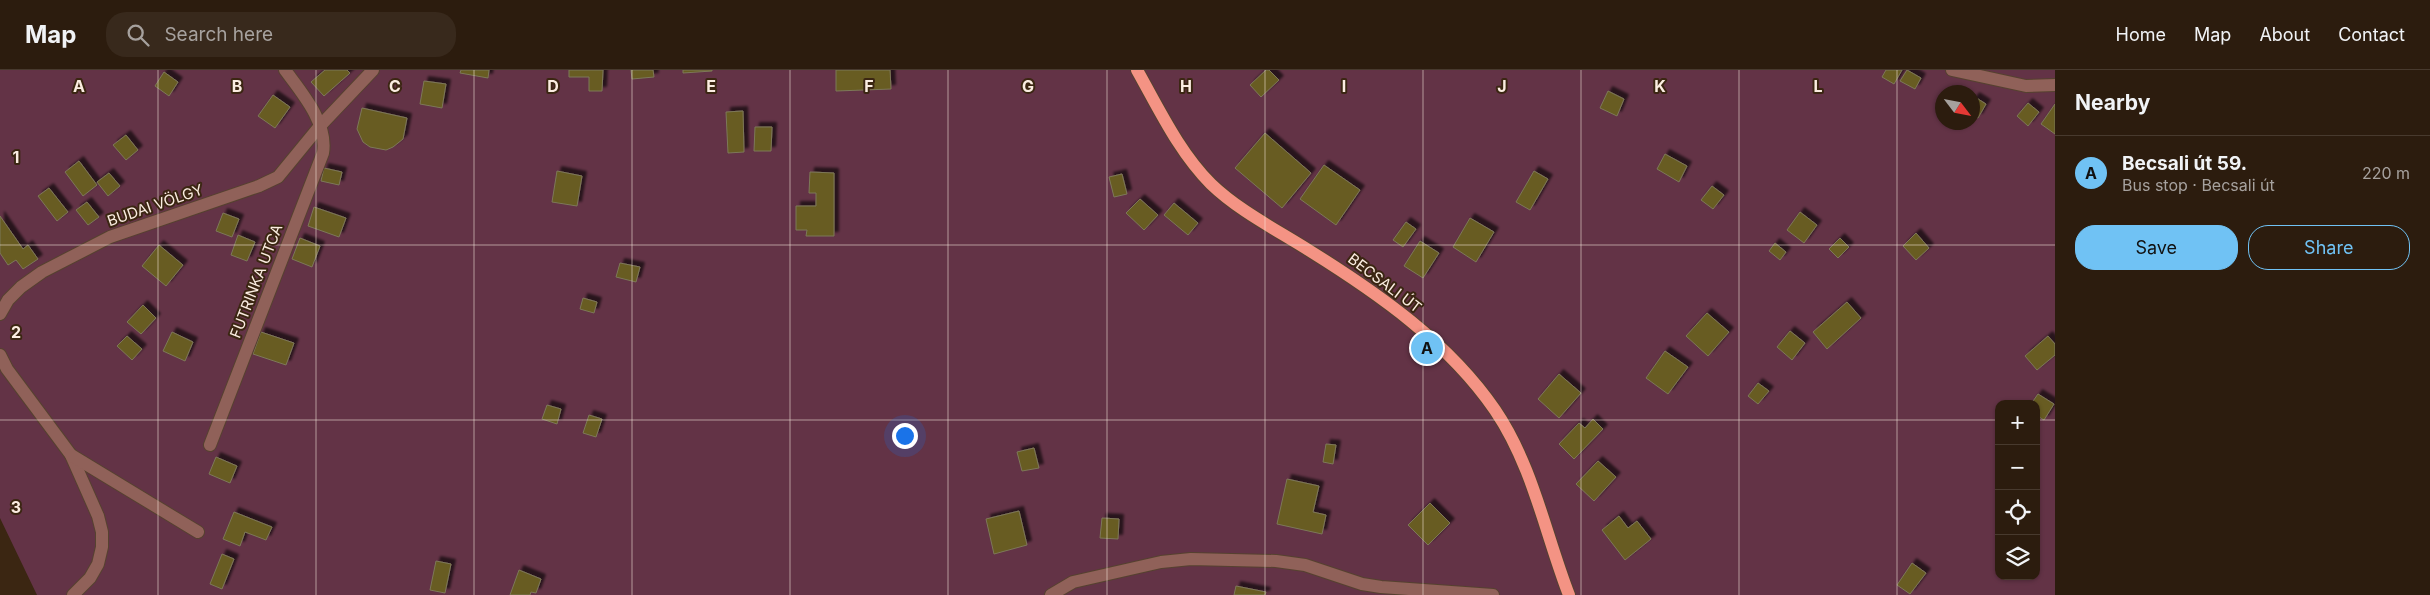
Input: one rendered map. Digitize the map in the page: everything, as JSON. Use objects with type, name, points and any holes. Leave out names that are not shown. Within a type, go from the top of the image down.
[{"type":"main road","name":"BECSALI ÚT","points":[[1137,70],[1191,161],[1211,184],[1254,216],[1339,269],[1393,308],[1431,339],[1468,377],[1495,410],[1512,436],[1534,488],[1569,595]]},
{"type":"street","points":[[285,70],[314,113],[319,127]]},
{"type":"street","name":"BUDAI VÖLGY","points":[[0,314],[8,300],[21,287],[42,272],[110,237],[259,186],[278,177],[319,127],[372,70]]},
{"type":"street","points":[[1952,70],[2026,86],[2055,85]]},
{"type":"street","name":"FUTRINKA UTCA","points":[[210,445],[322,153],[325,141],[319,127]]},
{"type":"street","points":[[0,355],[7,369],[71,455],[98,516],[102,532],[102,547],[98,564],[90,578],[74,595]]},
{"type":"street","points":[[71,455],[198,532]]},
{"type":"street","points":[[1051,595],[1073,582],[1161,562],[1190,559],[1276,561],[1305,565],[1362,584],[1381,587],[1493,595]]},
{"type":"shaded area","points":[[0,70],[2055,70],[2055,595],[37,595],[0,518]]},
{"type":"building","points":[[325,70],[347,70],[350,73],[324,96],[311,82]]},
{"type":"building","points":[[461,70],[489,70],[488,78],[460,73]]},
{"type":"building","points":[[569,70],[603,70],[602,91],[589,91],[589,77],[569,77]]},
{"type":"building","points":[[631,70],[653,70],[654,77],[632,79]]},
{"type":"building","points":[[683,70],[712,70],[712,71],[683,73]]},
{"type":"building","points":[[836,70],[890,70],[891,89],[836,91]]},
{"type":"building","points":[[1266,70],[1269,70],[1279,80],[1261,97],[1250,85]]},
{"type":"building","points":[[1886,70],[1902,70],[1894,84],[1882,77]]},
{"type":"building","points":[[1907,70],[1921,78],[1915,89],[1900,81]]},
{"type":"building","points":[[164,72],[178,82],[169,96],[155,86]]},
{"type":"building","points":[[424,81],[446,84],[442,108],[420,104]]},
{"type":"building","points":[[1608,91],[1624,99],[1617,116],[1600,108]]},
{"type":"building","points":[[273,95],[290,107],[275,128],[258,116]]},
{"type":"building","points":[[1980,100],[1986,104],[1980,114]]},
{"type":"building","points":[[2028,103],[2039,112],[2028,126],[2017,116]]},
{"type":"building","points":[[2055,104],[2055,134],[2041,124]]},
{"type":"building","points":[[362,108],[407,118],[403,139],[386,150],[370,147],[363,142],[357,129]]},
{"type":"building","points":[[743,111],[744,152],[728,153],[726,112]]},
{"type":"building","points":[[755,127],[772,127],[771,151],[754,151]]},
{"type":"building","points":[[1265,133],[1311,173],[1282,208],[1235,168]]},
{"type":"building","points":[[126,135],[138,150],[126,160],[113,145]]},
{"type":"building","points":[[1665,154],[1687,166],[1679,182],[1657,169]]},
{"type":"building","points":[[79,161],[97,185],[83,196],[65,172]]},
{"type":"building","points":[[1324,165],[1360,190],[1336,225],[1300,199]]},
{"type":"building","points":[[324,168],[342,172],[339,185],[321,181]]},
{"type":"building","points":[[557,171],[582,176],[577,206],[552,202]]},
{"type":"building","points":[[1534,171],[1548,179],[1530,210],[1516,202]]},
{"type":"building","points":[[810,172],[834,173],[834,236],[806,236],[807,230],[796,230],[796,206],[816,206],[816,193],[809,193]]},
{"type":"building","points":[[109,173],[120,186],[108,196],[97,182]]},
{"type":"building","points":[[1122,174],[1127,194],[1114,197],[1109,177]]},
{"type":"building","points":[[1712,186],[1724,195],[1713,209],[1701,200]]},
{"type":"building","points":[[49,188],[68,212],[57,221],[38,196]]},
{"type":"building","points":[[1140,199],[1158,215],[1144,230],[1126,213]]},
{"type":"building","points":[[87,202],[99,217],[88,225],[76,210]]},
{"type":"building","points":[[1174,203],[1198,223],[1188,235],[1164,215]]},
{"type":"building","points":[[314,207],[346,218],[339,237],[308,226]]},
{"type":"building","points":[[1800,212],[1817,225],[1804,243],[1787,230]]},
{"type":"building","points":[[223,213],[239,219],[232,237],[216,231]]},
{"type":"building","points":[[0,216],[23,249],[28,245],[38,259],[23,269],[16,260],[8,265],[0,253]]},
{"type":"building","points":[[1470,218],[1494,232],[1476,262],[1453,247]]},
{"type":"building","points":[[1406,222],[1416,229],[1403,247],[1393,240]]},
{"type":"building","points":[[1916,233],[1929,248],[1916,260],[1903,246]]},
{"type":"building","points":[[238,235],[255,242],[247,261],[231,255]]},
{"type":"building","points":[[300,238],[320,246],[312,267],[292,259]]},
{"type":"building","points":[[1840,238],[1849,247],[1838,258],[1829,249]]},
{"type":"building","points":[[1420,241],[1439,253],[1423,278],[1404,266]]},
{"type":"building","points":[[1775,243],[1786,252],[1780,260],[1769,251]]},
{"type":"building","points":[[159,245],[183,265],[166,286],[142,266]]},
{"type":"building","points":[[620,263],[640,267],[636,282],[616,277]]},
{"type":"building","points":[[583,298],[597,302],[594,313],[580,309]]},
{"type":"building","points":[[1847,302],[1861,318],[1827,349],[1813,332]]},
{"type":"building","points":[[143,305],[156,318],[141,334],[127,322]]},
{"type":"building","points":[[1707,313],[1729,332],[1708,356],[1686,336]]},
{"type":"building","points":[[1790,331],[1805,343],[1792,360],[1777,347]]},
{"type":"building","points":[[172,332],[193,342],[185,361],[163,351]]},
{"type":"building","points":[[261,332],[294,343],[286,365],[253,354]]},
{"type":"building","points":[[127,336],[142,349],[132,360],[117,346]]},
{"type":"building","points":[[2048,336],[2055,344],[2055,355],[2037,370],[2025,356]]},
{"type":"building","points":[[1665,351],[1688,367],[1668,394],[1646,378]]},
{"type":"building","points":[[1559,374],[1581,393],[1559,418],[1538,399]]},
{"type":"building","points":[[1758,383],[1769,391],[1758,404],[1748,396]]},
{"type":"building","points":[[2038,394],[2054,404],[2044,420],[2040,418],[2040,400],[2034,400]]},
{"type":"building","points":[[547,405],[561,409],[557,424],[542,419]]},
{"type":"building","points":[[589,415],[602,419],[596,437],[583,433]]},
{"type":"building","points":[[1593,419],[1603,429],[1574,459],[1559,444],[1579,423],[1585,428]]},
{"type":"building","points":[[1326,444],[1336,445],[1333,464],[1323,462]]},
{"type":"building","points":[[1034,448],[1039,468],[1022,471],[1017,452]]},
{"type":"building","points":[[216,457],[237,466],[230,483],[209,474]]},
{"type":"building","points":[[1598,461],[1616,477],[1594,501],[1576,484]]},
{"type":"building","points":[[1287,479],[1319,486],[1313,512],[1326,515],[1322,534],[1277,524]]},
{"type":"building","points":[[1430,503],[1450,523],[1428,545],[1408,525]]},
{"type":"building","points":[[1019,511],[1027,545],[994,554],[986,519]]},
{"type":"building","points":[[234,512],[272,527],[266,540],[245,532],[240,546],[223,539]]},
{"type":"building","points":[[1619,516],[1628,528],[1637,521],[1651,539],[1625,560],[1602,530]]},
{"type":"building","points":[[1102,518],[1119,519],[1118,539],[1100,538]]},
{"type":"building","points":[[222,554],[234,559],[222,589],[210,584]]},
{"type":"building","points":[[436,561],[451,564],[445,593],[430,590]]},
{"type":"building","points":[[1912,563],[1926,573],[1910,594],[1897,585]]},
{"type":"building","points":[[519,570],[541,579],[536,593],[531,592],[530,595],[510,595]]},
{"type":"building","points":[[1236,586],[1266,592],[1265,595],[1234,595]]},
{"type":"place","name":"Becsali út 59.","points":[[1427,348]]}]
